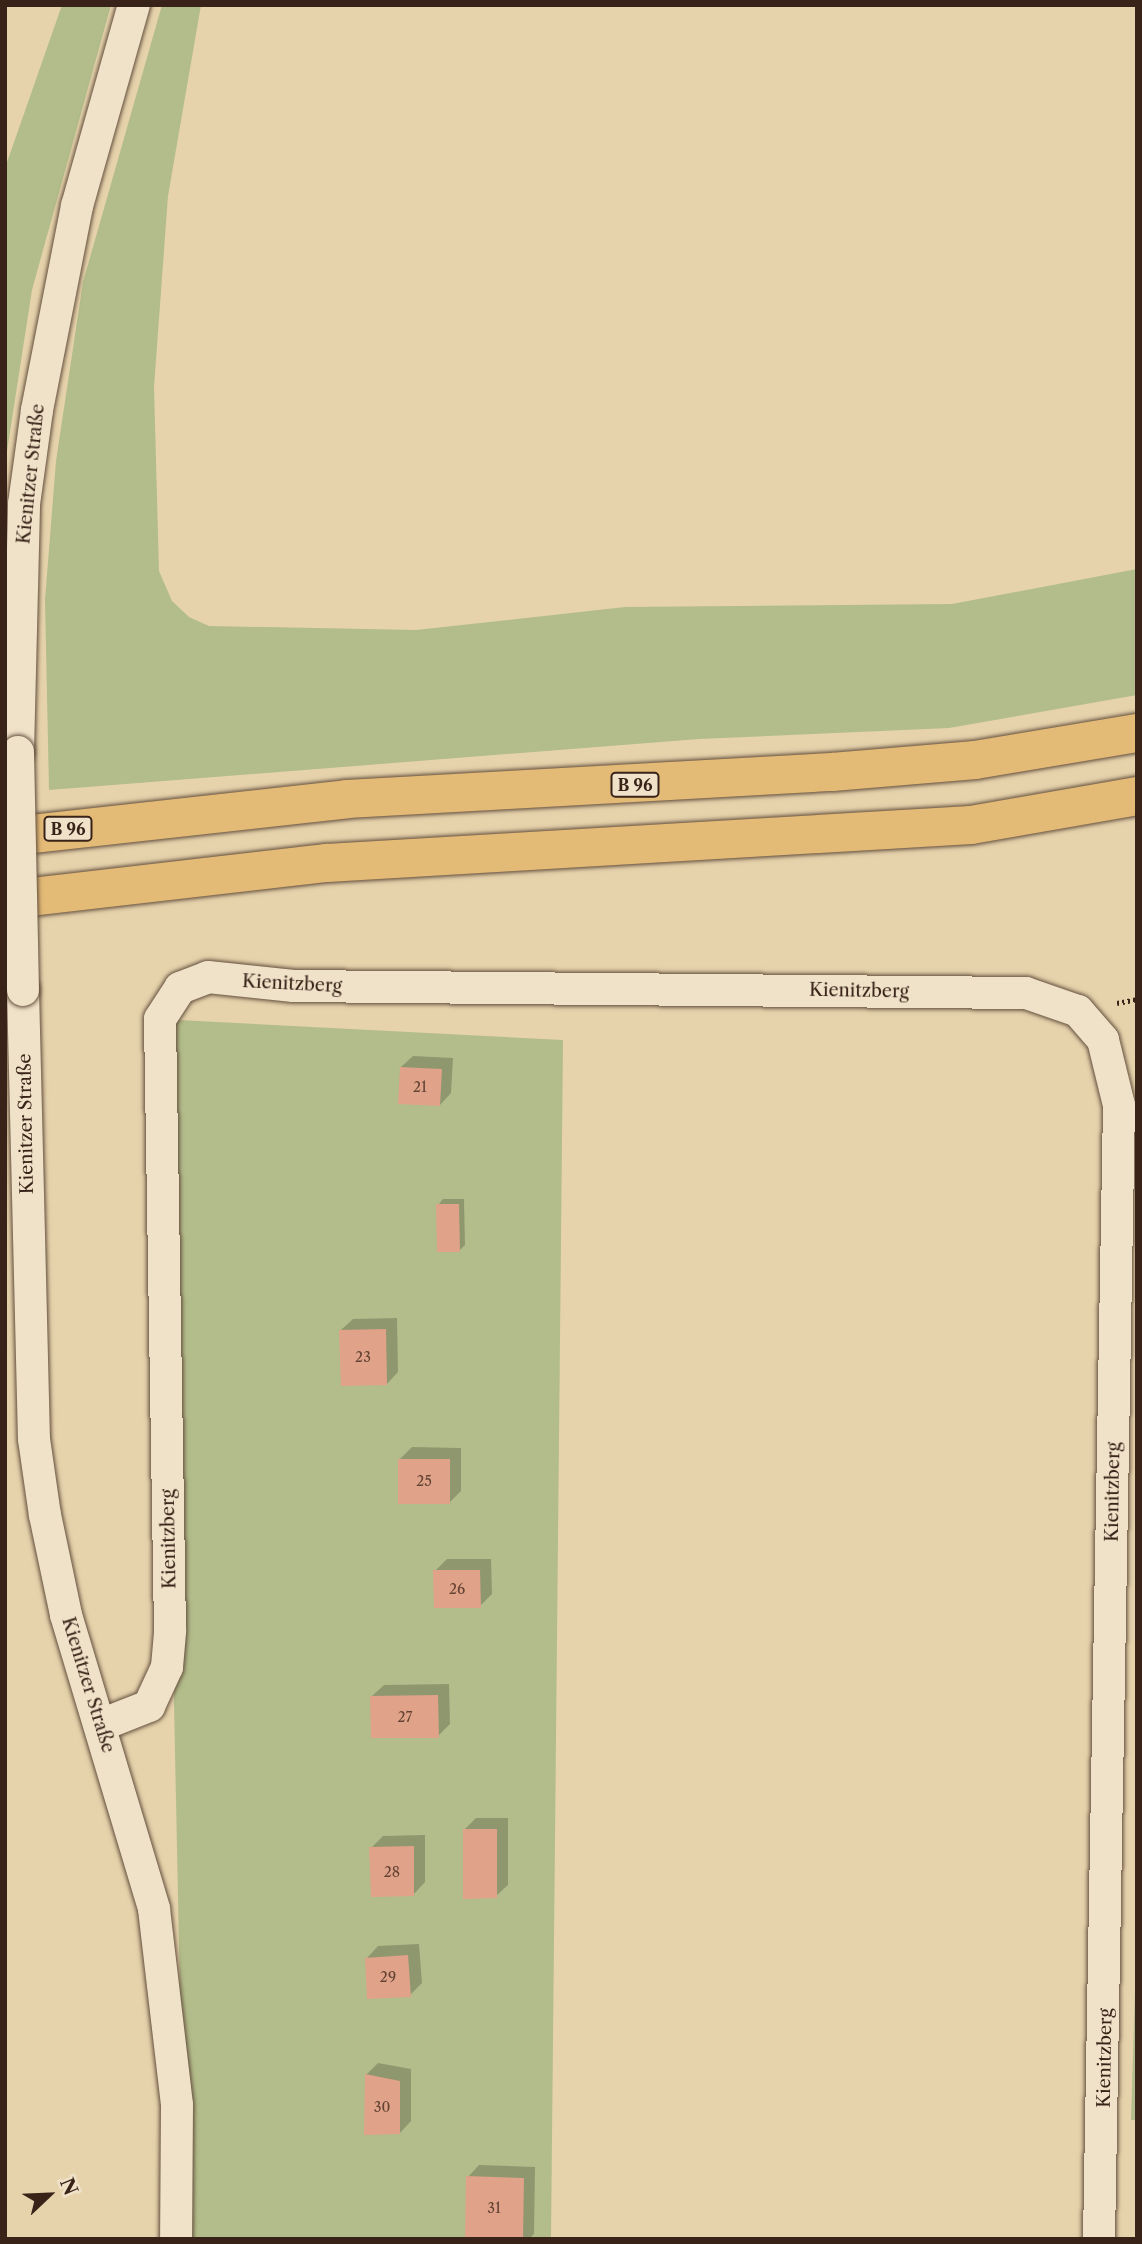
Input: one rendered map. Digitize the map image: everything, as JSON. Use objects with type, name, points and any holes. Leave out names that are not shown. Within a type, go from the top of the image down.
[{"type":"highway","name":"B 96","points":[[5,837],[347,799],[949,762],[1137,733]]},
{"type":"highway","points":[[5,900],[327,863],[971,825],[1137,796]]},
{"type":"street","name":"Kienitzer Straße","points":[[134,5],[77,206],[37,410],[24,504],[18,752],[34,1439],[44,1515],[66,1615],[154,1909],[177,2105],[176,2239]]},
{"type":"street","name":"Kienitzberg","points":[[101,1726],[149,1706],[167,1667],[170,1630],[160,1019],[180,988],[208,977],[294,986],[1026,993],[1078,1011],[1103,1040],[1119,1105],[1099,2239]]},
{"type":"green space","points":[[62,5],[111,5],[32,290],[5,464],[5,168]]},
{"type":"green space","points":[[162,5],[201,5],[168,196],[154,387],[159,571],[172,601],[189,617],[209,626],[416,630],[625,607],[952,604],[1137,569],[1137,695],[949,728],[699,739],[49,790],[45,600],[56,461],[83,282]]},
{"type":"green space","points":[[160,1019],[563,1040],[551,2239],[185,2239]]},
{"type":"green space","points":[[1137,1924],[1137,2120],[1131,2120]]},
{"type":"building","points":[[400,1067],[442,1069],[440,1106],[398,1104]]},
{"type":"building","points":[[436,1204],[459,1204],[460,1252],[437,1252]]},
{"type":"building","points":[[386,1329],[387,1385],[341,1386],[339,1330]]},
{"type":"building","points":[[398,1459],[450,1459],[450,1504],[398,1504]]},
{"type":"building","points":[[433,1570],[480,1570],[481,1608],[434,1608]]},
{"type":"building","points":[[438,1695],[439,1738],[371,1738],[370,1696]]},
{"type":"building","points":[[463,1829],[497,1829],[497,1898],[463,1899]]},
{"type":"building","points":[[414,1846],[414,1896],[371,1897],[369,1847]]},
{"type":"building","points":[[408,1955],[411,1997],[367,1999],[365,1958]]},
{"type":"building","points":[[365,2074],[400,2081],[400,2134],[364,2135]]},
{"type":"building","points":[[466,2176],[524,2178],[523,2239],[465,2239]]}]
